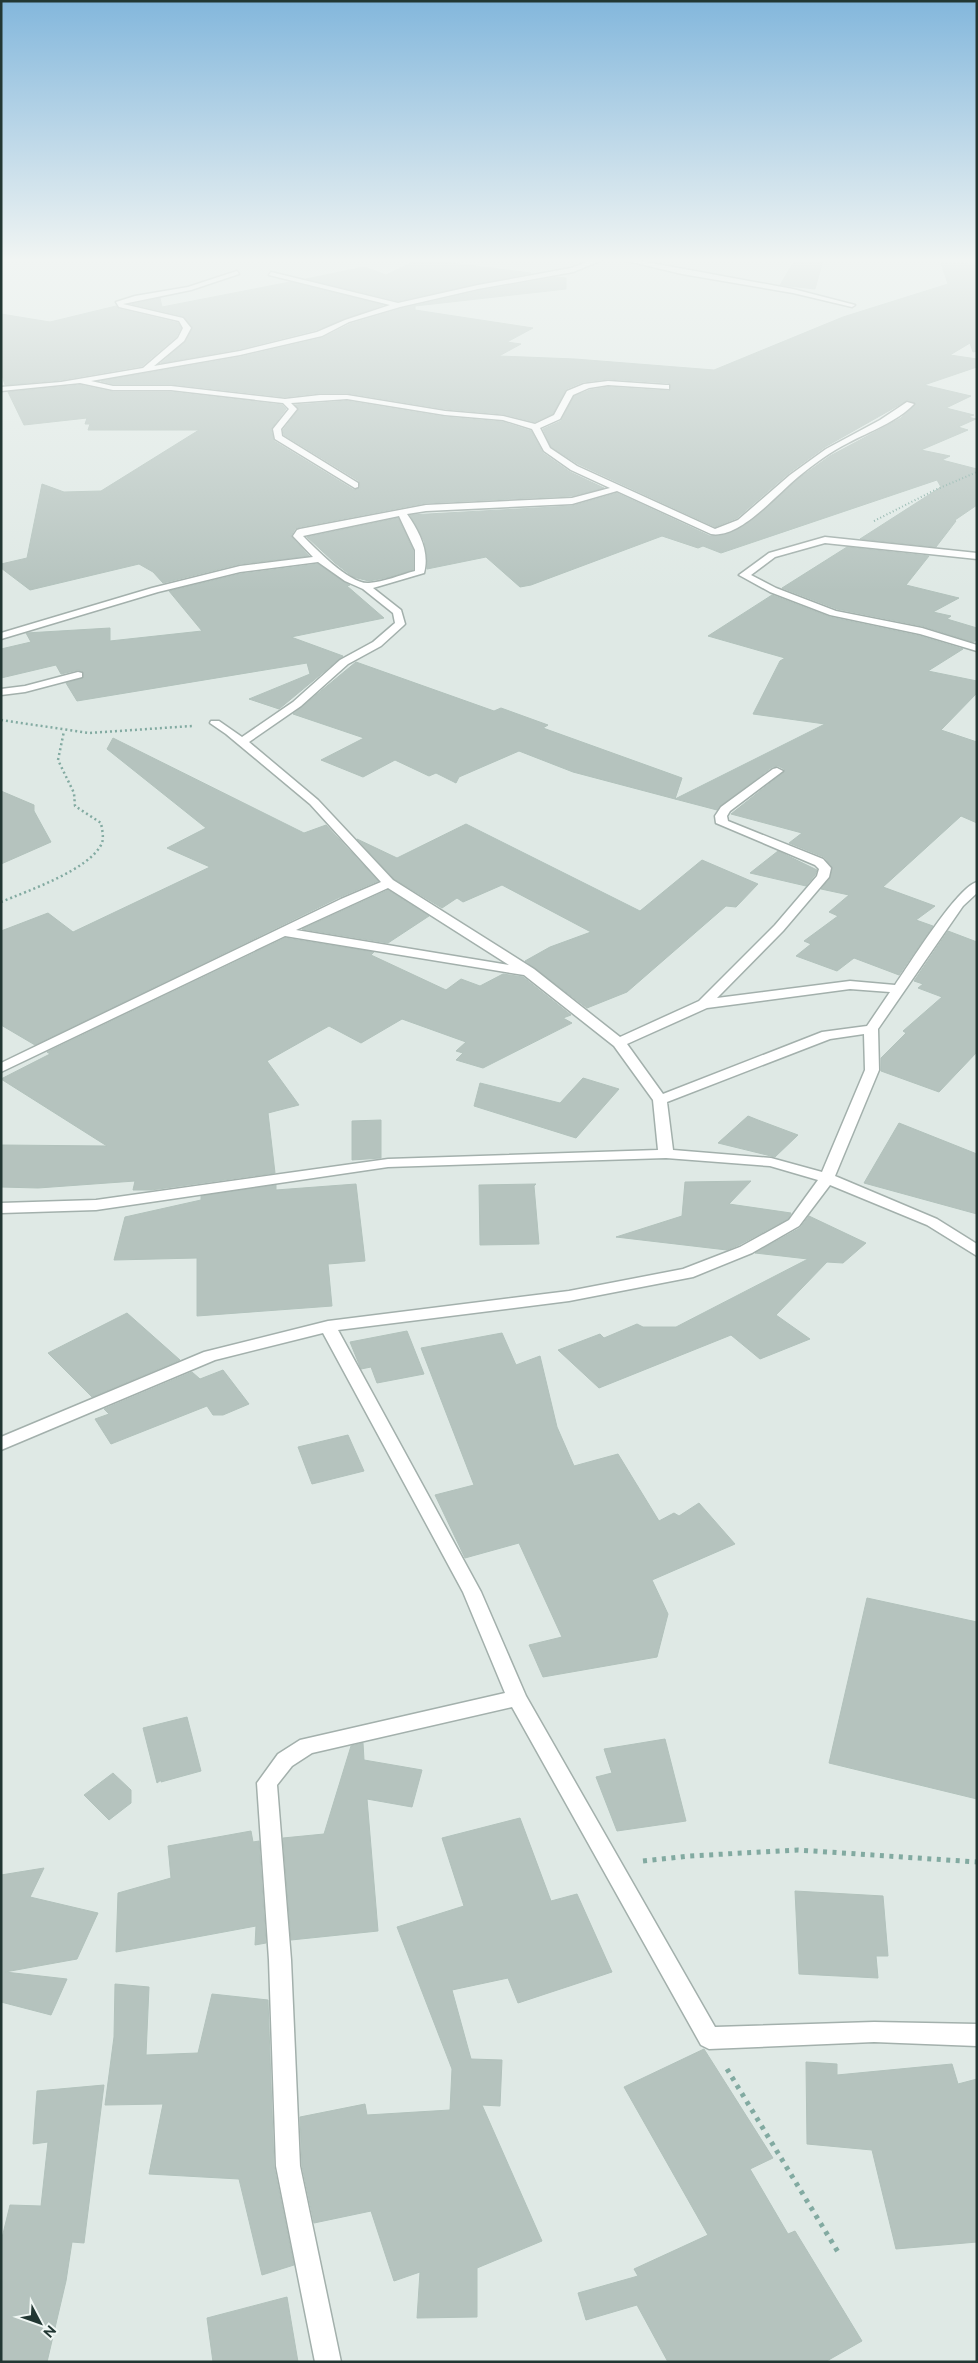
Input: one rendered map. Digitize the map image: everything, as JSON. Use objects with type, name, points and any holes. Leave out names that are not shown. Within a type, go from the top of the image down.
[{"type":"street","points":[[1,389],[81,381],[135,370]]},
{"type":"street","points":[[81,381],[113,388],[171,388],[284,401],[347,397],[445,413],[503,418],[534,427],[557,416],[570,393],[587,386],[608,383],[666,387]]},
{"type":"street","points":[[284,401],[293,409],[290,416],[277,429],[278,437],[355,485]]},
{"type":"street","points":[[534,427],[547,449],[574,468],[710,531],[721,532],[759,509],[795,475],[829,451],[894,417],[910,404]]},
{"type":"street","points":[[242,742],[297,704],[344,662],[376,644],[400,624],[398,612],[366,587],[348,579],[320,559],[298,536],[300,532],[452,505],[548,504],[572,501],[619,488]]},
{"type":"street","points":[[366,587],[419,573],[423,565],[422,554],[411,526],[402,513]]},
{"type":"street","points":[[977,556],[825,540],[772,555],[744,575],[773,590],[833,613],[922,631],[977,648]]},
{"type":"street","points":[[1,636],[155,590],[240,569],[320,559]]},
{"type":"street","points":[[1,692],[25,689],[78,675]]},
{"type":"street","points":[[215,723],[230,732],[314,802],[389,883],[529,972],[619,1044],[660,1100],[663,1119],[662,1134],[666,1154]]},
{"type":"street","points":[[704,1004],[779,928],[823,877],[825,868],[819,862],[722,823],[721,816],[725,809],[777,771]]},
{"type":"street","points":[[1,1068],[389,883]]},
{"type":"street","points":[[1,1444],[210,1356],[328,1326],[569,1296],[687,1272],[746,1250],[794,1223],[827,1178],[872,1070],[871,1029],[959,902],[977,886]]},
{"type":"street","points":[[283,932],[529,972]]},
{"type":"street","points":[[619,1044],[704,1004],[850,985],[898,990]]},
{"type":"street","points":[[660,1100],[787,1053],[827,1035],[871,1029]]},
{"type":"street","points":[[1,1208],[96,1205],[388,1163],[666,1154],[771,1162],[827,1178],[932,1222],[977,1251]]},
{"type":"street","points":[[328,1326],[472,1592],[517,1698],[709,2038],[874,2032],[977,2035]]},
{"type":"street","points":[[328,2362],[288,2166],[280,1960],[267,1783],[285,1760],[307,1746],[517,1698]]},
{"type":"path","points":[[825,540],[851,533],[935,490],[977,472]]},
{"type":"path","points":[[1,720],[89,733],[135,731],[215,723]]},
{"type":"path","points":[[1,902],[65,873],[93,857],[102,842],[100,823],[75,806],[74,793],[58,760],[64,730]]},
{"type":"path","points":[[611,1865],[689,1856],[798,1850],[977,1862]]},
{"type":"path","points":[[709,2038],[838,2252]]},
{"type":"building","points":[[1,370],[117,370],[61,380],[5,385]]},
{"type":"building","points":[[163,370],[967,370],[924,385],[971,396],[946,408],[974,415],[968,417],[976,419],[958,427],[968,430],[921,450],[950,456],[942,460],[977,469],[977,505],[955,520],[936,547],[860,539],[941,487],[937,480],[721,553],[703,546],[698,548],[662,536],[531,585],[520,587],[486,557],[427,569],[424,541],[410,515],[572,506],[617,493],[710,536],[723,535],[747,524],[799,478],[830,456],[901,418],[916,404],[908,400],[825,447],[789,473],[737,518],[715,527],[578,464],[551,447],[543,429],[561,421],[574,396],[590,390],[608,387],[669,391],[671,389],[669,383],[608,379],[583,382],[566,389],[553,414],[535,422],[503,414],[445,409],[347,393],[320,393],[285,397],[171,384],[113,384],[101,381]]},
{"type":"building","points":[[80,385],[113,392],[171,392],[282,405],[286,409],[271,429],[274,441],[354,490],[360,488],[359,481],[284,435],[283,430],[298,410],[295,405],[347,401],[445,417],[503,422],[531,431],[543,453],[570,472],[604,488],[572,496],[426,503],[300,527],[295,529],[291,536],[309,556],[240,564],[163,583],[153,572],[139,564],[30,590],[1,568],[1,564],[27,558],[42,484],[64,492],[101,491],[199,430],[88,430],[90,424],[85,424],[87,418],[24,425],[8,392]]},
{"type":"building","points":[[398,518],[413,550],[413,570],[390,577],[369,581],[353,577],[307,537]]},
{"type":"building","points":[[847,547],[929,556],[906,585],[959,598],[933,612],[951,616],[947,619],[977,628],[977,640],[973,642],[922,626],[837,609],[782,588]]},
{"type":"building","points":[[318,564],[350,585],[347,586],[384,618],[291,637],[343,656],[279,709],[249,699],[310,674],[307,663],[77,701],[66,683],[83,678],[82,671],[78,670],[61,674],[56,665],[1,678],[1,649],[31,642],[26,633],[110,628],[110,641],[202,631],[169,591],[240,574]]},
{"type":"building","points":[[772,595],[830,617],[920,636],[963,649],[928,671],[977,681],[977,693],[941,730],[977,742],[977,823],[961,816],[883,887],[935,906],[916,920],[933,926],[899,975],[854,958],[837,971],[796,956],[811,944],[804,941],[838,916],[829,912],[849,895],[821,889],[830,878],[832,867],[824,857],[789,843],[802,833],[731,814],[784,772],[784,769],[778,766],[772,767],[717,810],[675,799],[825,724],[753,714],[780,661],[785,658],[708,636]]},
{"type":"building","points":[[356,662],[494,711],[501,708],[548,725],[543,728],[682,778],[675,799],[573,772],[519,751],[459,777],[456,783],[436,773],[429,776],[395,760],[363,777],[321,760],[364,738],[293,714]]},
{"type":"building","points":[[113,738],[304,833],[326,825],[378,881],[340,897],[35,1045],[1,1025],[1,931],[48,913],[73,932],[210,867],[167,848],[206,828],[107,749]]},
{"type":"building","points":[[1,791],[34,805],[34,811],[51,842],[1,864]]},
{"type":"building","points":[[466,824],[640,911],[702,860],[758,884],[736,907],[726,906],[627,992],[587,1008],[525,961],[550,947],[591,932],[502,885],[463,902],[457,898],[442,908],[394,879],[357,839],[397,858]]},
{"type":"building","points":[[778,851],[817,870],[806,886],[750,873]]},
{"type":"building","points":[[388,890],[429,916],[388,943],[302,929]]},
{"type":"building","points":[[948,931],[977,942],[977,1052],[939,1092],[881,1071],[881,1058],[906,1033],[903,1031],[942,997],[918,988],[923,984],[914,981]]},
{"type":"building","points":[[285,938],[374,952],[371,955],[446,990],[461,979],[480,986],[503,974],[523,977],[571,1015],[563,1018],[572,1023],[483,1068],[456,1060],[463,1053],[456,1051],[466,1042],[402,1019],[361,1043],[329,1026],[267,1061],[299,1105],[268,1113],[275,1173],[151,1190],[133,1190],[135,1181],[38,1188],[1,1187],[1,1145],[107,1146],[1,1079],[50,1054],[47,1052]]},
{"type":"building","points":[[583,1078],[619,1089],[576,1138],[474,1106],[480,1083],[560,1103]]},
{"type":"building","points":[[748,1116],[798,1135],[775,1157],[718,1143]]},
{"type":"building","points":[[381,1120],[381,1158],[352,1160],[352,1121]]},
{"type":"building","points":[[899,1123],[977,1154],[977,1214],[864,1183]]},
{"type":"building","points":[[751,1181],[729,1204],[791,1213],[788,1219],[727,1250],[616,1237],[682,1216],[685,1182]]},
{"type":"building","points":[[356,1184],[365,1261],[328,1264],[332,1306],[197,1316],[197,1258],[114,1260],[125,1217],[201,1200],[201,1196],[276,1185],[276,1190]]},
{"type":"building","points":[[536,1184],[534,1186],[539,1244],[480,1245],[479,1185]]},
{"type":"building","points":[[809,1216],[866,1243],[843,1263],[827,1262],[776,1315],[810,1339],[760,1359],[731,1335],[599,1388],[558,1350],[600,1334],[604,1338],[637,1324],[643,1327],[676,1327],[808,1259],[755,1253],[800,1228]]},
{"type":"building","points":[[127,1313],[180,1360],[92,1397],[48,1353]]},
{"type":"building","points":[[407,1331],[424,1374],[377,1383],[371,1367],[361,1369],[350,1342]]},
{"type":"building","points":[[502,1333],[516,1365],[540,1356],[557,1427],[574,1466],[618,1454],[659,1521],[674,1513],[679,1516],[699,1503],[735,1544],[652,1580],[668,1614],[657,1657],[543,1677],[529,1645],[562,1637],[519,1543],[465,1558],[435,1495],[474,1485],[421,1348]]},
{"type":"building","points":[[223,1370],[249,1404],[223,1415],[213,1415],[207,1406],[111,1444],[95,1419],[109,1414],[104,1409],[192,1372],[200,1379]]},
{"type":"building","points":[[348,1435],[364,1471],[312,1484],[298,1447]]},
{"type":"building","points":[[867,1598],[977,1622],[977,1799],[829,1763]]},
{"type":"building","points":[[187,1717],[201,1771],[161,1782],[161,1780],[157,1783],[143,1728]]},
{"type":"building","points":[[665,1739],[686,1821],[617,1831],[596,1777],[612,1773],[604,1749]]},
{"type":"building","points":[[363,1743],[364,1760],[422,1770],[412,1807],[367,1799],[378,1931],[291,1940],[283,1838],[324,1834],[351,1746]]},
{"type":"building","points":[[113,1773],[131,1790],[131,1803],[109,1820],[84,1795]]},
{"type":"building","points":[[520,1818],[551,1901],[577,1894],[612,1972],[518,2003],[508,1978],[452,1990],[471,2059],[502,2060],[500,2106],[482,2105],[542,2241],[477,2268],[477,2317],[417,2318],[420,2272],[394,2281],[371,2211],[314,2223],[302,2166],[300,2117],[365,2104],[367,2115],[450,2110],[452,2069],[397,1927],[464,1906],[442,1838]]},
{"type":"building","points":[[251,1831],[253,1842],[259,1841],[266,1943],[255,1945],[256,1926],[116,1952],[118,1893],[171,1878],[168,1846]]},
{"type":"building","points":[[44,1868],[30,1897],[98,1913],[77,1959],[5,1972],[67,1979],[51,2015],[1,2002],[1,1875]]},
{"type":"building","points":[[795,1891],[883,1896],[888,1956],[876,1956],[878,1978],[799,1974]]},
{"type":"building","points":[[115,1984],[149,1987],[146,2055],[198,2053],[212,1994],[268,2000],[274,2166],[294,2265],[262,2275],[239,2179],[149,2174],[163,2104],[105,2105],[114,2037]]},
{"type":"building","points":[[704,2049],[773,2158],[750,2169],[788,2234],[795,2231],[862,2341],[825,2362],[668,2362],[637,2305],[586,2320],[578,2293],[638,2276],[634,2269],[708,2235],[624,2087]]},
{"type":"building","points":[[806,2062],[837,2064],[837,2075],[952,2064],[958,2084],[977,2079],[977,2242],[896,2249],[872,2150],[807,2144]]},
{"type":"building","points":[[104,2085],[84,2243],[72,2242],[66,2281],[47,2362],[1,2362],[1,2242],[10,2205],[41,2206],[48,2142],[33,2144],[37,2091]]},
{"type":"building","points":[[287,2297],[298,2362],[213,2362],[207,2318]]}]
